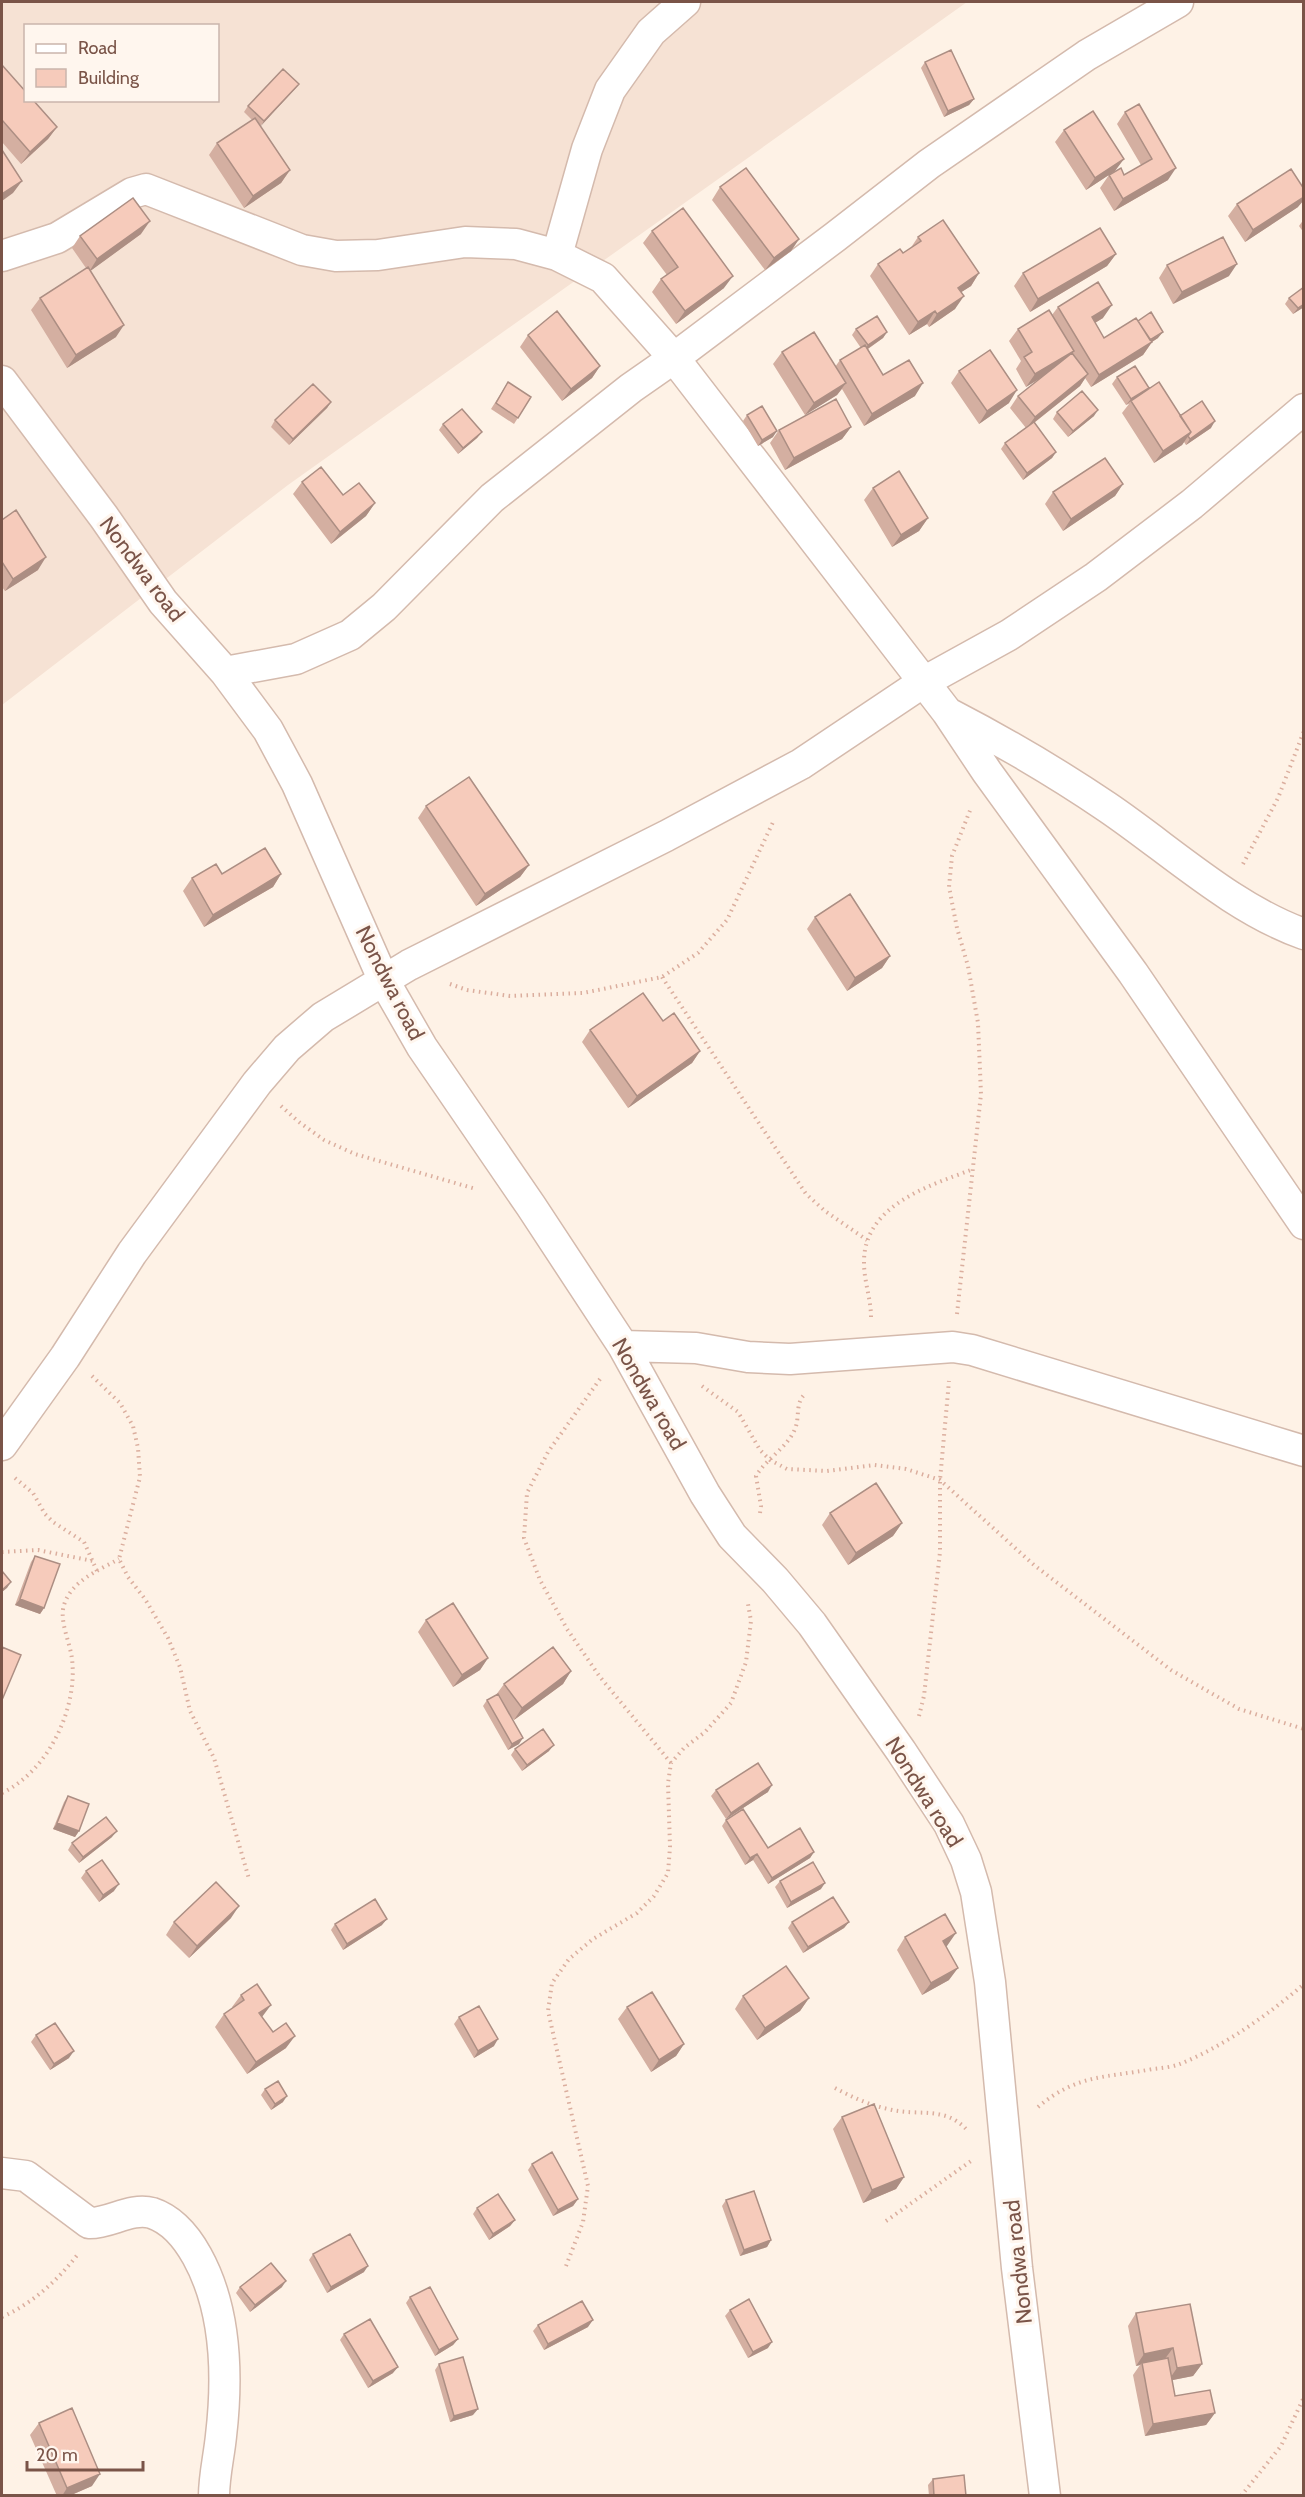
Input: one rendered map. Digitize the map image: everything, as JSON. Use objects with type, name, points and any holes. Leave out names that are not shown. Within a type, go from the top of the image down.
[{"type":"street","points":[[557,255],[587,149],[610,90],[651,32],[685,2]]},
{"type":"street","points":[[225,672],[296,659],[350,635],[384,607],[492,498],[621,395],[674,358],[938,158],[1087,55],[1178,2]]},
{"type":"street","points":[[2,256],[57,238],[132,193],[146,189],[302,250],[336,256],[378,255],[465,242],[516,244],[557,255],[603,278],[674,358],[947,712],[987,772],[1133,973],[1304,1224]]},
{"type":"street","name":"Nondwa road","points":[[2,381],[104,517],[163,602],[225,672],[268,730],[396,972],[447,1085],[531,1206],[623,1346],[705,1494],[732,1536],[775,1580],[812,1624],[949,1824],[966,1860],[976,1892],[990,1982],[1017,2268],[1045,2496]]},
{"type":"street","points":[[2,1444],[65,1357],[132,1253],[257,1083],[287,1048],[323,1017],[396,972],[666,836],[801,764],[922,682],[1009,635],[1096,577],[1192,504],[1304,410]]},
{"type":"street","points":[[947,712],[1014,749],[1098,801],[1226,892],[1304,934]]},
{"type":"street","points":[[623,1346],[696,1348],[748,1357],[790,1359],[953,1347],[997,1357],[1304,1451]]},
{"type":"street","points":[[2,2173],[26,2176],[89,2223],[98,2223],[127,2214],[150,2213],[172,2224],[190,2244],[208,2276],[220,2317],[224,2368],[222,2434],[214,2496]]},
{"type":"path","points":[[1226,892],[1278,798],[1304,731]]},
{"type":"path","points":[[396,972],[430,977],[467,990],[510,996],[583,993],[662,977],[698,953],[728,920],[801,764]]},
{"type":"path","points":[[901,1751],[917,1722],[924,1696],[939,1552],[940,1480],[971,1170],[981,1094],[978,1023],[968,966],[957,928],[949,887],[952,856],[963,824],[987,772]]},
{"type":"path","points":[[662,977],[806,1194],[825,1211],[867,1240]]},
{"type":"path","points":[[257,1083],[299,1122],[324,1140],[345,1149],[531,1206]]},
{"type":"path","points":[[868,1353],[871,1310],[864,1262],[867,1240],[883,1216],[905,1197],[971,1170]]},
{"type":"path","points":[[623,1346],[548,1452],[527,1493],[524,1538],[540,1580],[567,1629],[600,1677],[671,1763]]},
{"type":"path","points":[[656,1346],[695,1381],[738,1412],[760,1450],[770,1460],[787,1469],[802,1471],[874,1466],[906,1470],[940,1480],[1034,1565],[1171,1670],[1239,1709],[1304,1729]]},
{"type":"path","points":[[65,1357],[96,1380],[120,1403],[133,1426],[138,1448],[140,1477],[119,1559],[128,1577],[145,1599],[168,1638],[180,1667],[190,1711],[214,1758],[249,1878]]},
{"type":"path","points":[[732,1536],[752,1528],[759,1519],[761,1506],[756,1476],[795,1430],[798,1406],[801,1397],[807,1392]]},
{"type":"path","points":[[11,1475],[33,1493],[45,1514],[53,1522],[84,1542],[97,1571]]},
{"type":"path","points":[[2,1552],[38,1550],[93,1561]]},
{"type":"path","points":[[2,1793],[30,1772],[55,1740],[68,1713],[73,1690],[73,1670],[64,1625],[63,1607],[68,1596],[81,1581],[119,1559]]},
{"type":"path","points":[[567,2266],[583,2222],[588,2187],[548,2011],[552,1983],[569,1959],[593,1939],[637,1914],[654,1896],[668,1873],[670,1847],[668,1783],[671,1763],[684,1748],[705,1732],[731,1702],[746,1662],[751,1620],[747,1598]]},
{"type":"path","points":[[886,2221],[982,2154],[1048,2099],[1068,2086],[1087,2079],[1178,2065],[1216,2046],[1261,2017],[1304,1984]]},
{"type":"path","points":[[835,2088],[862,2102],[889,2110],[944,2114],[956,2119],[967,2130],[982,2154]]},
{"type":"path","points":[[2,2317],[33,2300],[52,2282],[77,2254],[98,2223]]},
{"type":"path","points":[[1241,2496],[1281,2446],[1304,2397]]},
{"type":"shaded area","points":[[2,2],[967,2],[288,485],[2,705]]},
{"type":"building","points":[[951,50],[974,99],[948,111],[925,62]]},
{"type":"building","points":[[2,65],[24,90],[24,102],[35,102],[57,127],[30,152],[2,120]]},
{"type":"building","points":[[283,69],[299,84],[264,121],[248,106]]},
{"type":"building","points":[[1139,104],[1176,168],[1123,199],[1109,175],[1121,168],[1124,175],[1152,159],[1125,112]]},
{"type":"building","points":[[1093,111],[1124,159],[1095,178],[1064,130]]},
{"type":"building","points":[[255,118],[290,170],[253,196],[217,143]]},
{"type":"building","points":[[2,150],[22,181],[2,194]]},
{"type":"building","points":[[746,168],[799,239],[774,258],[720,187]]},
{"type":"building","points":[[1291,169],[1304,189],[1304,197],[1253,230],[1237,204]]},
{"type":"building","points":[[133,198],[150,221],[97,259],[80,236]]},
{"type":"building","points":[[683,208],[733,276],[685,311],[661,279],[678,267],[652,231]]},
{"type":"building","points":[[943,220],[979,273],[958,288],[964,296],[937,314],[935,311],[918,322],[878,264],[900,249],[903,253],[921,241],[918,237]]},
{"type":"building","points":[[1100,228],[1116,254],[1038,299],[1023,273]]},
{"type":"building","points":[[1223,237],[1237,264],[1182,292],[1167,265]]},
{"type":"building","points":[[88,267],[124,325],[76,355],[40,298]]},
{"type":"building","points":[[1098,282],[1112,305],[1092,317],[1104,338],[1136,318],[1152,342],[1099,375],[1058,307]]},
{"type":"building","points":[[1304,287],[1304,304],[1298,308],[1289,298]]},
{"type":"building","points":[[1049,310],[1074,351],[1035,374],[1024,357],[1032,352],[1018,329]]},
{"type":"building","points":[[557,311],[600,366],[571,389],[528,335]]},
{"type":"building","points":[[1151,312],[1163,332],[1150,340],[1138,321]]},
{"type":"building","points":[[877,316],[887,332],[868,345],[856,329]]},
{"type":"building","points":[[814,332],[846,383],[814,403],[782,352]]},
{"type":"building","points":[[865,345],[883,375],[909,360],[923,383],[872,414],[840,360]]},
{"type":"building","points":[[990,350],[1017,390],[987,411],[959,371]]},
{"type":"building","points":[[1072,353],[1088,374],[1035,417],[1018,396]]},
{"type":"building","points":[[1135,366],[1149,388],[1131,399],[1117,377]]},
{"type":"building","points":[[508,382],[531,397],[518,418],[496,403]]},
{"type":"building","points":[[1159,382],[1191,432],[1163,451],[1131,401]]},
{"type":"building","points":[[313,384],[331,402],[293,439],[275,420]]},
{"type":"building","points":[[1082,391],[1098,410],[1073,431],[1057,412]]},
{"type":"building","points":[[836,399],[851,427],[794,458],[779,430]]},
{"type":"building","points":[[1202,401],[1215,421],[1190,439],[1188,436],[1191,432],[1180,416]]},
{"type":"building","points":[[762,406],[777,431],[762,440],[747,415]]},
{"type":"building","points":[[462,409],[482,432],[463,448],[443,424]]},
{"type":"building","points":[[1034,422],[1056,452],[1027,473],[1005,443]]},
{"type":"building","points":[[1105,458],[1123,484],[1071,519],[1053,492]]},
{"type":"building","points":[[321,467],[343,495],[359,483],[375,503],[340,532],[302,482]]},
{"type":"building","points":[[899,471],[928,518],[901,535],[873,488]]},
{"type":"building","points":[[16,510],[46,557],[13,579],[2,562],[2,520]]},
{"type":"building","points":[[469,777],[529,865],[485,894],[426,806]]},
{"type":"building","points":[[265,848],[281,874],[213,915],[192,878],[216,864],[222,874]]},
{"type":"building","points":[[850,894],[890,956],[855,978],[815,917]]},
{"type":"building","points":[[643,993],[663,1021],[674,1013],[700,1051],[637,1096],[590,1030]]},
{"type":"building","points":[[876,1483],[902,1523],[856,1553],[830,1513]]},
{"type":"building","points":[[35,1556],[60,1564],[44,1608],[20,1599]]},
{"type":"building","points":[[2,1571],[11,1582],[2,1590]]},
{"type":"building","points":[[453,1603],[488,1658],[462,1675],[426,1620]]},
{"type":"building","points":[[2,1647],[21,1655],[2,1700]]},
{"type":"building","points":[[553,1647],[571,1671],[522,1708],[504,1684]]},
{"type":"building","points":[[498,1694],[523,1738],[512,1744],[487,1700]]},
{"type":"building","points":[[543,1729],[554,1745],[527,1765],[515,1749]]},
{"type":"building","points":[[758,1763],[772,1785],[731,1813],[716,1790]]},
{"type":"building","points":[[68,1796],[89,1804],[79,1831],[57,1823]]},
{"type":"building","points":[[743,1809],[768,1848],[800,1828],[814,1852],[772,1878],[757,1854],[750,1858],[726,1820]]},
{"type":"building","points":[[106,1817],[117,1831],[83,1857],[72,1843]]},
{"type":"building","points":[[102,1860],[119,1884],[103,1895],[86,1871]]},
{"type":"building","points":[[813,1862],[825,1883],[791,1902],[780,1881]]},
{"type":"building","points":[[216,1882],[239,1906],[197,1946],[174,1922]]},
{"type":"building","points":[[833,1897],[849,1922],[808,1947],[792,1922]]},
{"type":"building","points":[[375,1899],[387,1919],[347,1944],[335,1924]]},
{"type":"building","points":[[945,1914],[956,1933],[943,1941],[958,1968],[931,1983],[905,1937]]},
{"type":"building","points":[[786,1966],[809,1998],[765,2028],[743,1996]]},
{"type":"building","points":[[257,1984],[271,2005],[259,2013],[273,2032],[286,2023],[295,2036],[256,2062],[224,2014],[244,2000],[241,1995]]},
{"type":"building","points":[[652,1992],[684,2044],[659,2060],[627,2007]]},
{"type":"building","points":[[479,2006],[498,2039],[478,2051],[459,2017]]},
{"type":"building","points":[[55,2023],[74,2051],[54,2064],[36,2035]]},
{"type":"building","points":[[278,2081],[287,2096],[275,2104],[265,2089]]},
{"type":"building","points":[[874,2104],[904,2177],[872,2190],[842,2117]]},
{"type":"building","points":[[552,2152],[578,2199],[558,2210],[532,2164]]},
{"type":"building","points":[[754,2191],[771,2240],[744,2250],[726,2200]]},
{"type":"building","points":[[498,2194],[515,2220],[493,2234],[477,2208]]},
{"type":"building","points":[[350,2234],[368,2266],[331,2287],[313,2254]]},
{"type":"building","points":[[271,2263],[286,2281],[255,2305],[240,2287]]},
{"type":"building","points":[[430,2287],[458,2339],[439,2350],[410,2297]]},
{"type":"building","points":[[749,2299],[772,2342],[753,2352],[730,2310]]},
{"type":"building","points":[[582,2301],[593,2320],[548,2344],[538,2325]]},
{"type":"building","points":[[1190,2304],[1202,2364],[1177,2368],[1173,2348],[1144,2354],[1136,2313]]},
{"type":"building","points":[[370,2319],[398,2367],[373,2381],[344,2334]]},
{"type":"building","points":[[463,2357],[478,2409],[454,2416],[439,2364]]},
{"type":"building","points":[[1168,2358],[1175,2396],[1210,2390],[1215,2413],[1153,2424],[1142,2363]]},
{"type":"building","points":[[72,2408],[100,2474],[67,2488],[39,2423]]},
{"type":"building","points":[[964,2475],[966,2496],[934,2496],[933,2479]]}]
